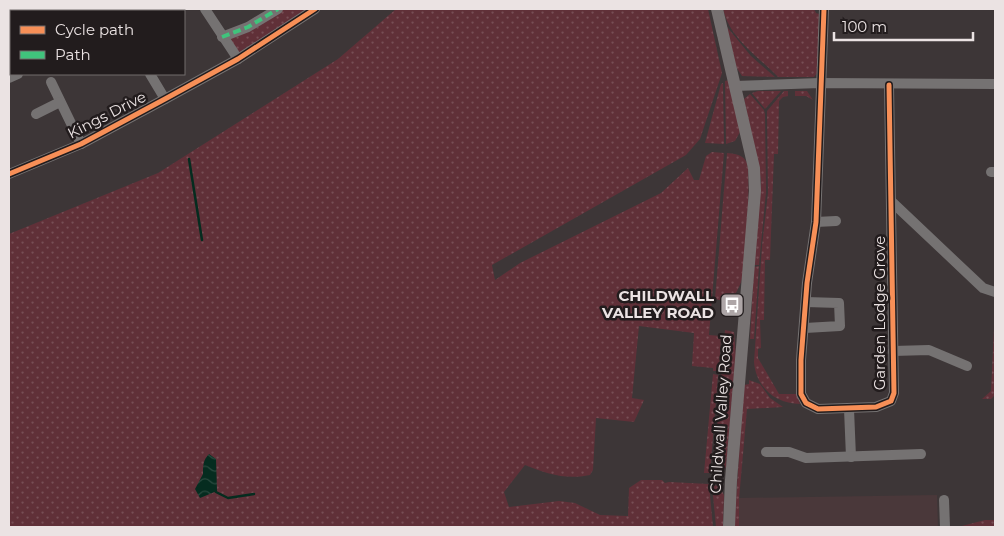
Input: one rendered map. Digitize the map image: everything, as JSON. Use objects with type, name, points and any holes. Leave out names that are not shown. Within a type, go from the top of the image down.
[{"type":"main road","name":"Childwall Valley Road","points":[[717,9],[754,168],[755,191],[733,451],[729,527]]},
{"type":"street","points":[[205,9],[238,59]]},
{"type":"street","points":[[222,36],[248,27],[278,9]]},
{"type":"street","name":"Kings Drive","points":[[9,174],[81,144],[165,99],[238,59],[315,9]]},
{"type":"street","name":"Garden Lodge Grove","points":[[824,9],[816,222],[801,360],[801,394],[806,403],[818,409],[876,407],[891,401],[894,393],[889,85]]},
{"type":"street","points":[[151,75],[165,99]]},
{"type":"street","points":[[50,82],[81,144]]},
{"type":"street","points":[[735,86],[820,83],[889,85],[995,84]]},
{"type":"street","points":[[36,114],[60,102]]},
{"type":"street","points":[[892,202],[983,288],[995,292]]},
{"type":"street","points":[[816,222],[836,221]]},
{"type":"street","points":[[805,328],[840,326],[839,303],[806,302]]},
{"type":"street","points":[[893,351],[929,350],[967,366]]},
{"type":"street","points":[[850,409],[851,457]]},
{"type":"street","points":[[766,452],[789,452],[806,458],[921,454]]},
{"type":"street","points":[[944,500],[945,527]]},
{"type":"shaded area","points":[[277,9],[314,9],[238,59],[222,37]]},
{"type":"shaded area","points":[[396,9],[708,9],[722,73],[700,139],[686,155],[492,265],[495,280],[520,263],[661,193],[688,168],[694,180],[699,180],[706,156],[712,152],[724,153],[709,335],[721,336],[719,371],[713,371],[713,368],[692,366],[694,333],[639,326],[632,398],[644,400],[634,422],[596,418],[593,470],[590,475],[573,477],[557,475],[525,465],[504,492],[509,507],[559,501],[575,503],[600,515],[628,516],[629,488],[641,480],[662,480],[665,483],[709,484],[713,527],[9,527],[9,234],[158,173],[338,59]]},
{"type":"shaded area","points":[[723,9],[814,9],[819,14],[818,72],[814,77],[778,77],[738,38],[727,20]]},
{"type":"shaded area","points":[[727,27],[751,56],[775,77],[742,76],[736,67]]},
{"type":"shaded area","points":[[729,80],[740,132],[735,141],[726,144],[725,81]]},
{"type":"shaded area","points":[[723,83],[724,144],[705,143],[721,84]]},
{"type":"shaded area","points":[[758,91],[781,91],[765,109],[752,93]]},
{"type":"shaded area","points":[[784,91],[788,91],[788,96],[783,97],[779,101],[778,154],[774,154],[770,260],[765,260],[764,320],[760,320],[761,348],[758,349],[758,358],[779,394],[797,394],[800,404],[783,401],[768,392],[759,379],[754,362],[762,246],[768,193],[767,111]]},
{"type":"shaded area","points":[[795,91],[807,91],[813,100],[806,96],[795,96]]},
{"type":"shaded area","points":[[750,94],[764,110],[765,114],[766,192],[759,265],[754,265],[761,180],[744,99]]},
{"type":"shaded area","points":[[727,153],[743,158],[747,163],[748,170],[748,220],[744,271],[739,288],[729,302],[715,299]]},
{"type":"shaded area","points":[[759,266],[754,339],[750,339],[754,267]]},
{"type":"shaded area","points":[[995,308],[995,395],[991,399],[982,399],[991,391]]},
{"type":"shaded area","points":[[725,330],[734,332],[736,356],[726,467],[720,473],[713,474]]},
{"type":"shaded area","points":[[713,374],[718,375],[710,473],[704,473]]},
{"type":"shaded area","points":[[749,380],[760,384],[770,398],[783,407],[747,409],[739,499],[739,527],[734,527],[744,385],[749,384]]},
{"type":"shaded area","points":[[712,485],[719,486],[724,495],[723,527],[716,527]]},
{"type":"shaded area","points":[[937,495],[938,527],[739,527],[739,498]]},
{"type":"shaded area","points":[[985,520],[995,520],[995,527],[958,527]]},
{"type":"water","points":[[209,454],[216,459],[217,491],[200,498],[195,489],[203,474],[204,461]]},
{"type":"waterway","points":[[189,159],[202,240]]},
{"type":"waterway","points":[[216,492],[228,498],[254,494]]},
{"type":"marked path","points":[[222,37],[248,27],[278,9]]},
{"type":"cycle path","points":[[9,174],[81,144],[165,99],[238,59],[315,9]]},
{"type":"cycle path","points":[[824,9],[816,222],[807,283],[801,360],[801,394],[806,403],[818,409],[876,407],[891,401],[894,393],[889,85]]},
{"type":"place","name":"CHILDWALL VALLEY ROAD","points":[[732,305]]}]
